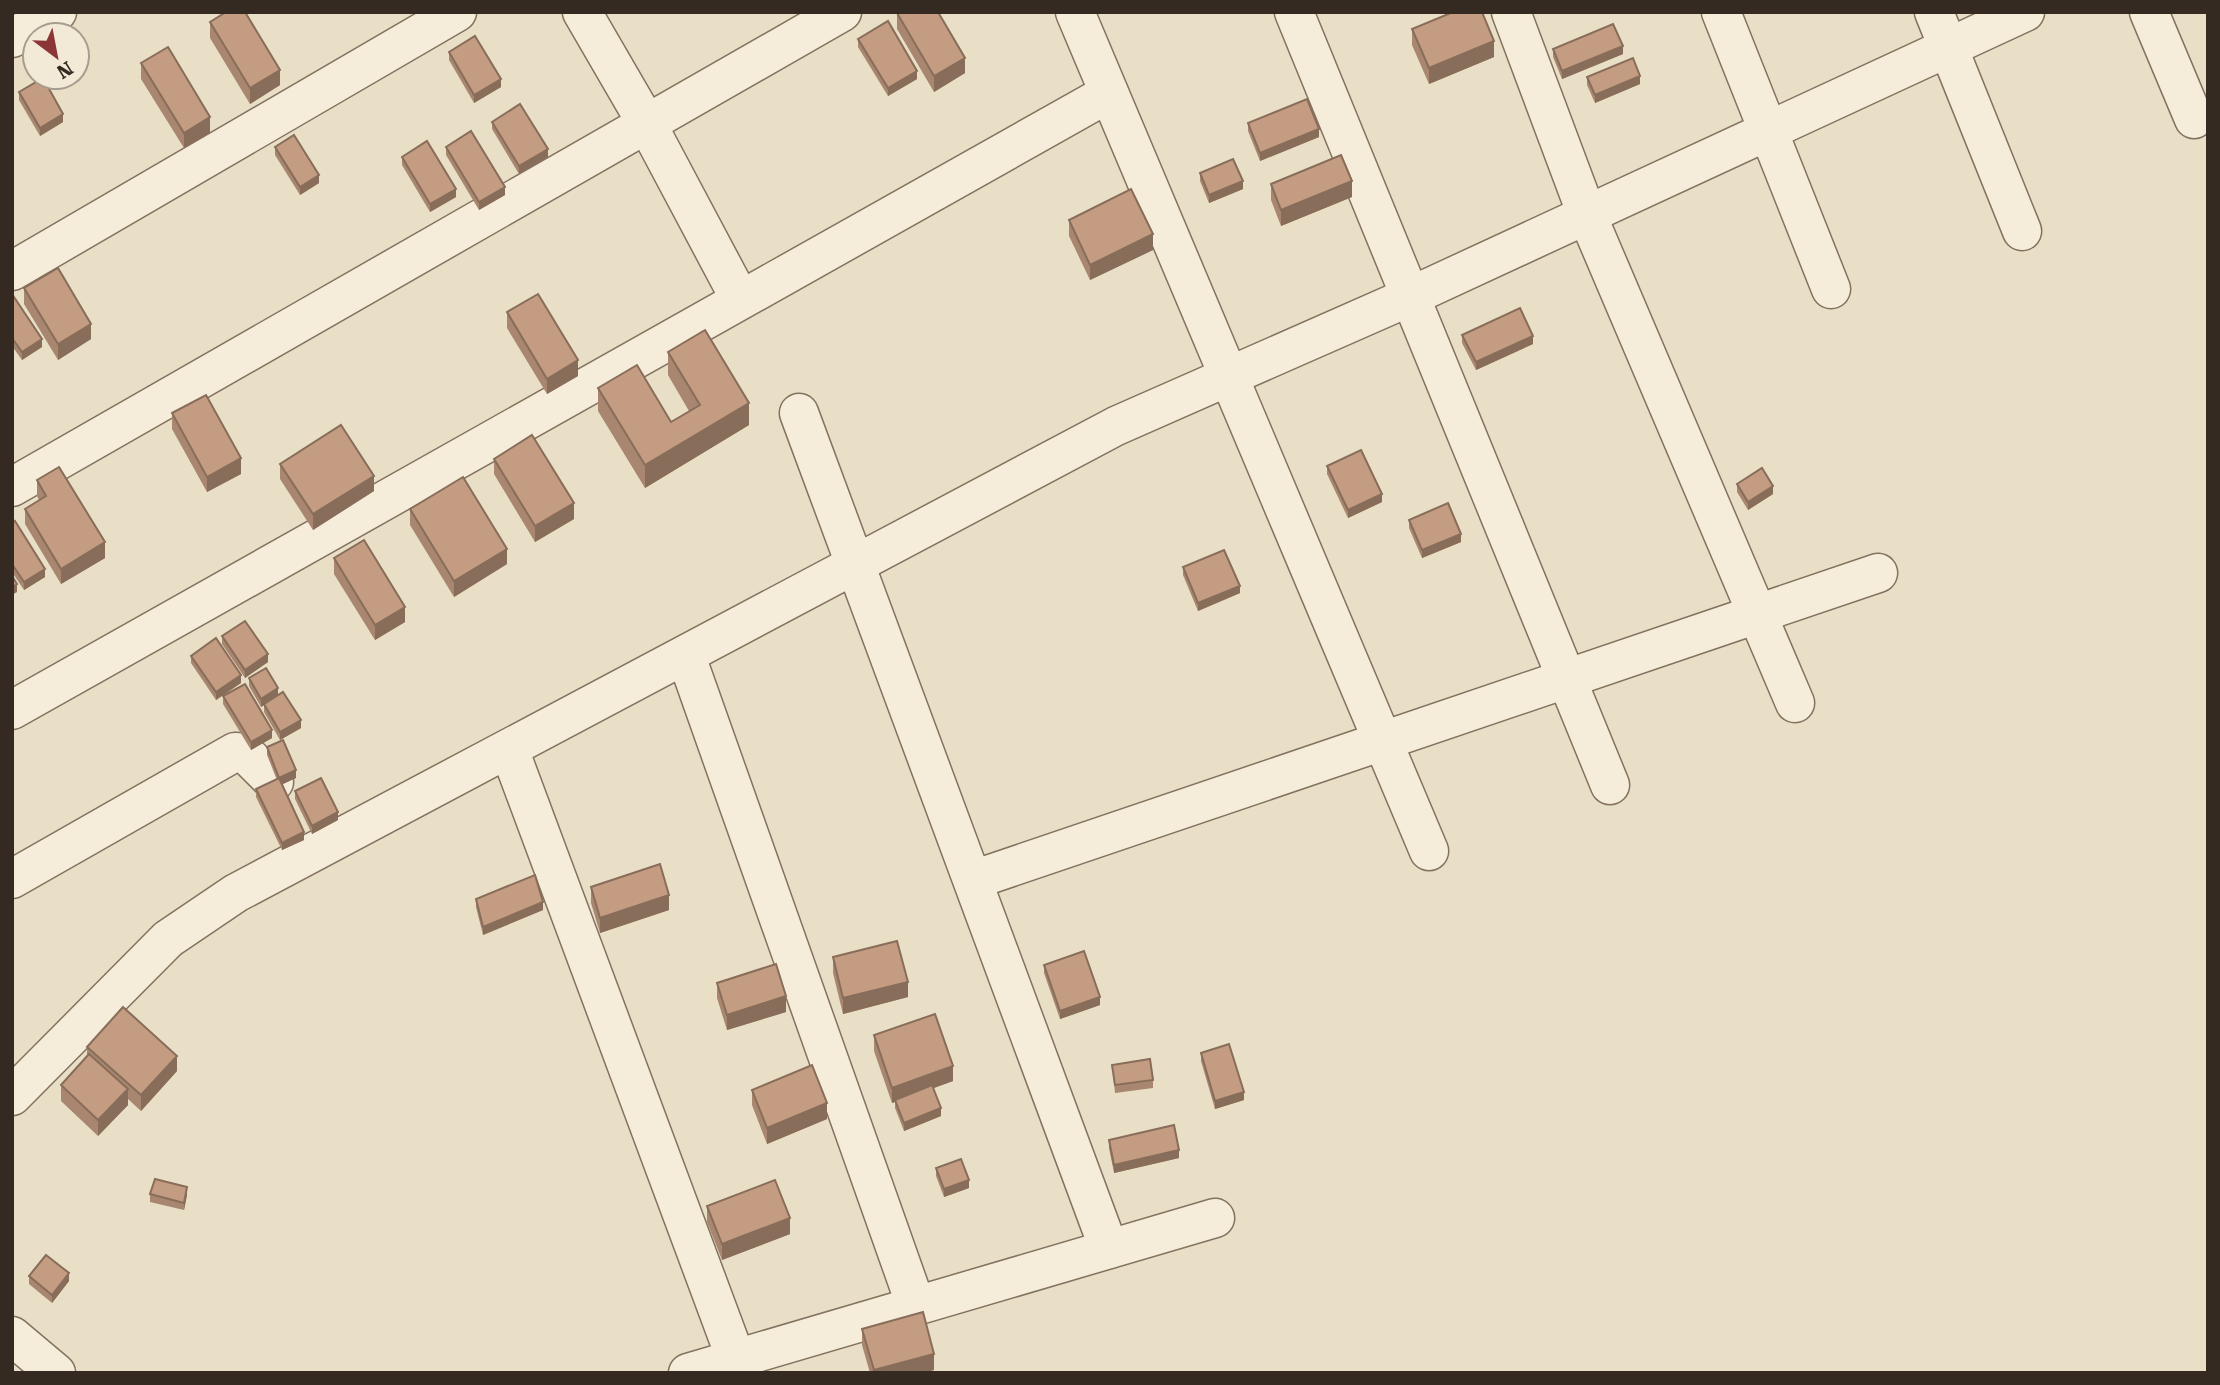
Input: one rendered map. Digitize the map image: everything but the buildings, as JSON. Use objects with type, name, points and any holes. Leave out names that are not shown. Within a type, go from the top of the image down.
[{"type":"street","points":[[12,38],[57,12]]},
{"type":"street","points":[[12,271],[457,12]]},
{"type":"street","points":[[582,12],[647,124],[740,299]]},
{"type":"street","points":[[12,487],[842,12]]},
{"type":"street","points":[[1075,12],[1227,378],[1429,851]]},
{"type":"street","points":[[1294,12],[1610,785]]},
{"type":"street","points":[[1511,12],[1587,215],[1794,703]]},
{"type":"street","points":[[1721,12],[1831,289]]},
{"type":"street","points":[[1934,12],[2022,231]]},
{"type":"street","points":[[12,1096],[168,939],[236,893],[1116,426],[1409,297],[2025,12]]},
{"type":"street","points":[[2149,12],[2194,119]]},
{"type":"street","points":[[12,710],[1109,93]]},
{"type":"street","points":[[799,413],[1109,1250]]},
{"type":"street","points":[[974,880],[1878,573]]},
{"type":"street","points":[[685,656],[916,1306]]},
{"type":"street","points":[[509,749],[736,1359]]},
{"type":"street","points":[[12,879],[235,752],[245,753],[274,782]]},
{"type":"street","points":[[688,1373],[1215,1218]]},
{"type":"street","points":[[12,1336],[56,1373]]}]
